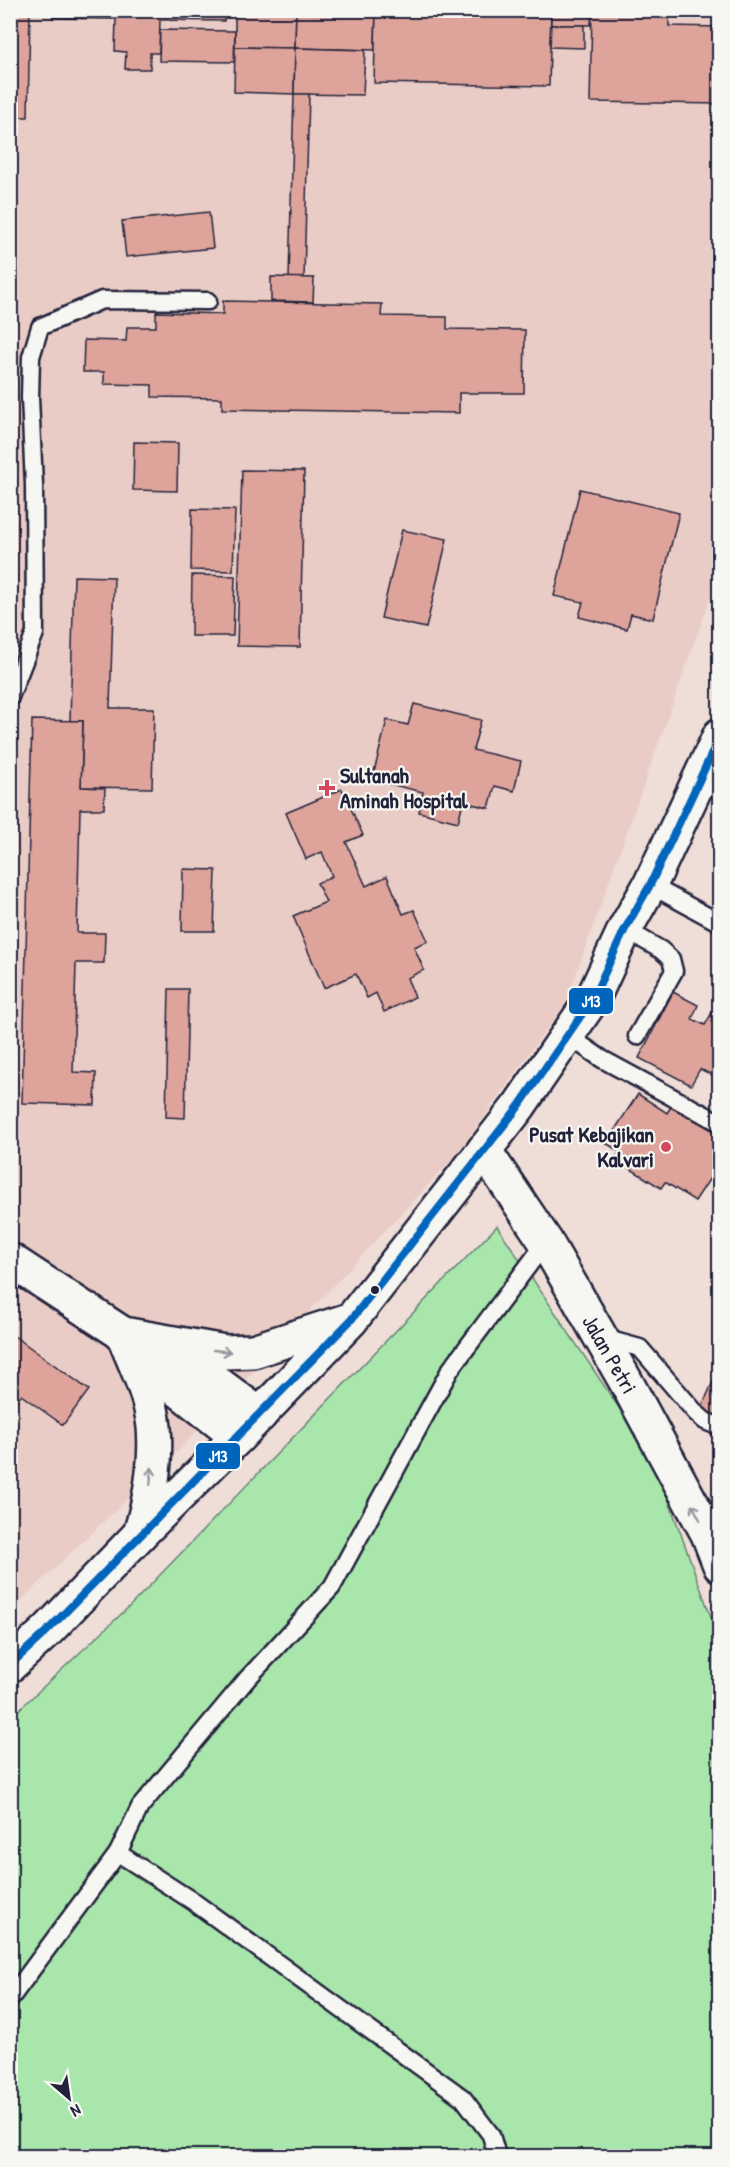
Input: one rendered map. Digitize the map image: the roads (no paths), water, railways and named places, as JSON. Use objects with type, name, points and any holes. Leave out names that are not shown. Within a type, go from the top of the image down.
[{"type":"main road","points":[[10,1665],[48,1630],[351,1320],[519,1106],[593,998],[625,929],[710,784],[720,735]]},
{"type":"main road","name":"Jalan Petri","points":[[484,1150],[546,1242],[708,1534],[720,1565]]},
{"type":"main road","points":[[10,1260],[123,1334],[177,1353],[249,1426]]},
{"type":"main road","points":[[123,1334],[225,1352],[254,1351],[351,1320]]},
{"type":"main road","points":[[123,1334],[148,1398],[154,1428],[149,1504],[140,1534]]},
{"type":"lane","points":[[10,697],[35,633],[34,485],[30,398],[31,357],[40,327],[102,300],[208,301]]},
{"type":"lane","points":[[650,885],[720,922]]},
{"type":"lane","points":[[625,929],[672,959],[674,971],[637,1036]]},
{"type":"lane","points":[[567,1035],[602,1059],[720,1123]]},
{"type":"lane","points":[[10,1999],[118,1853],[140,1807],[147,1798],[247,1679],[332,1587],[450,1370],[546,1242]]},
{"type":"lane","points":[[600,1337],[640,1348],[696,1413],[720,1427]]},
{"type":"lane","points":[[118,1853],[194,1902],[463,2098],[491,2135],[497,2157]]},
{"type":"place","name":"Sultanah Aminah Hospital","points":[[327,788]]},
{"type":"place","name":"Pusat Kebajikan Kalvari","points":[[666,1147]]}]
